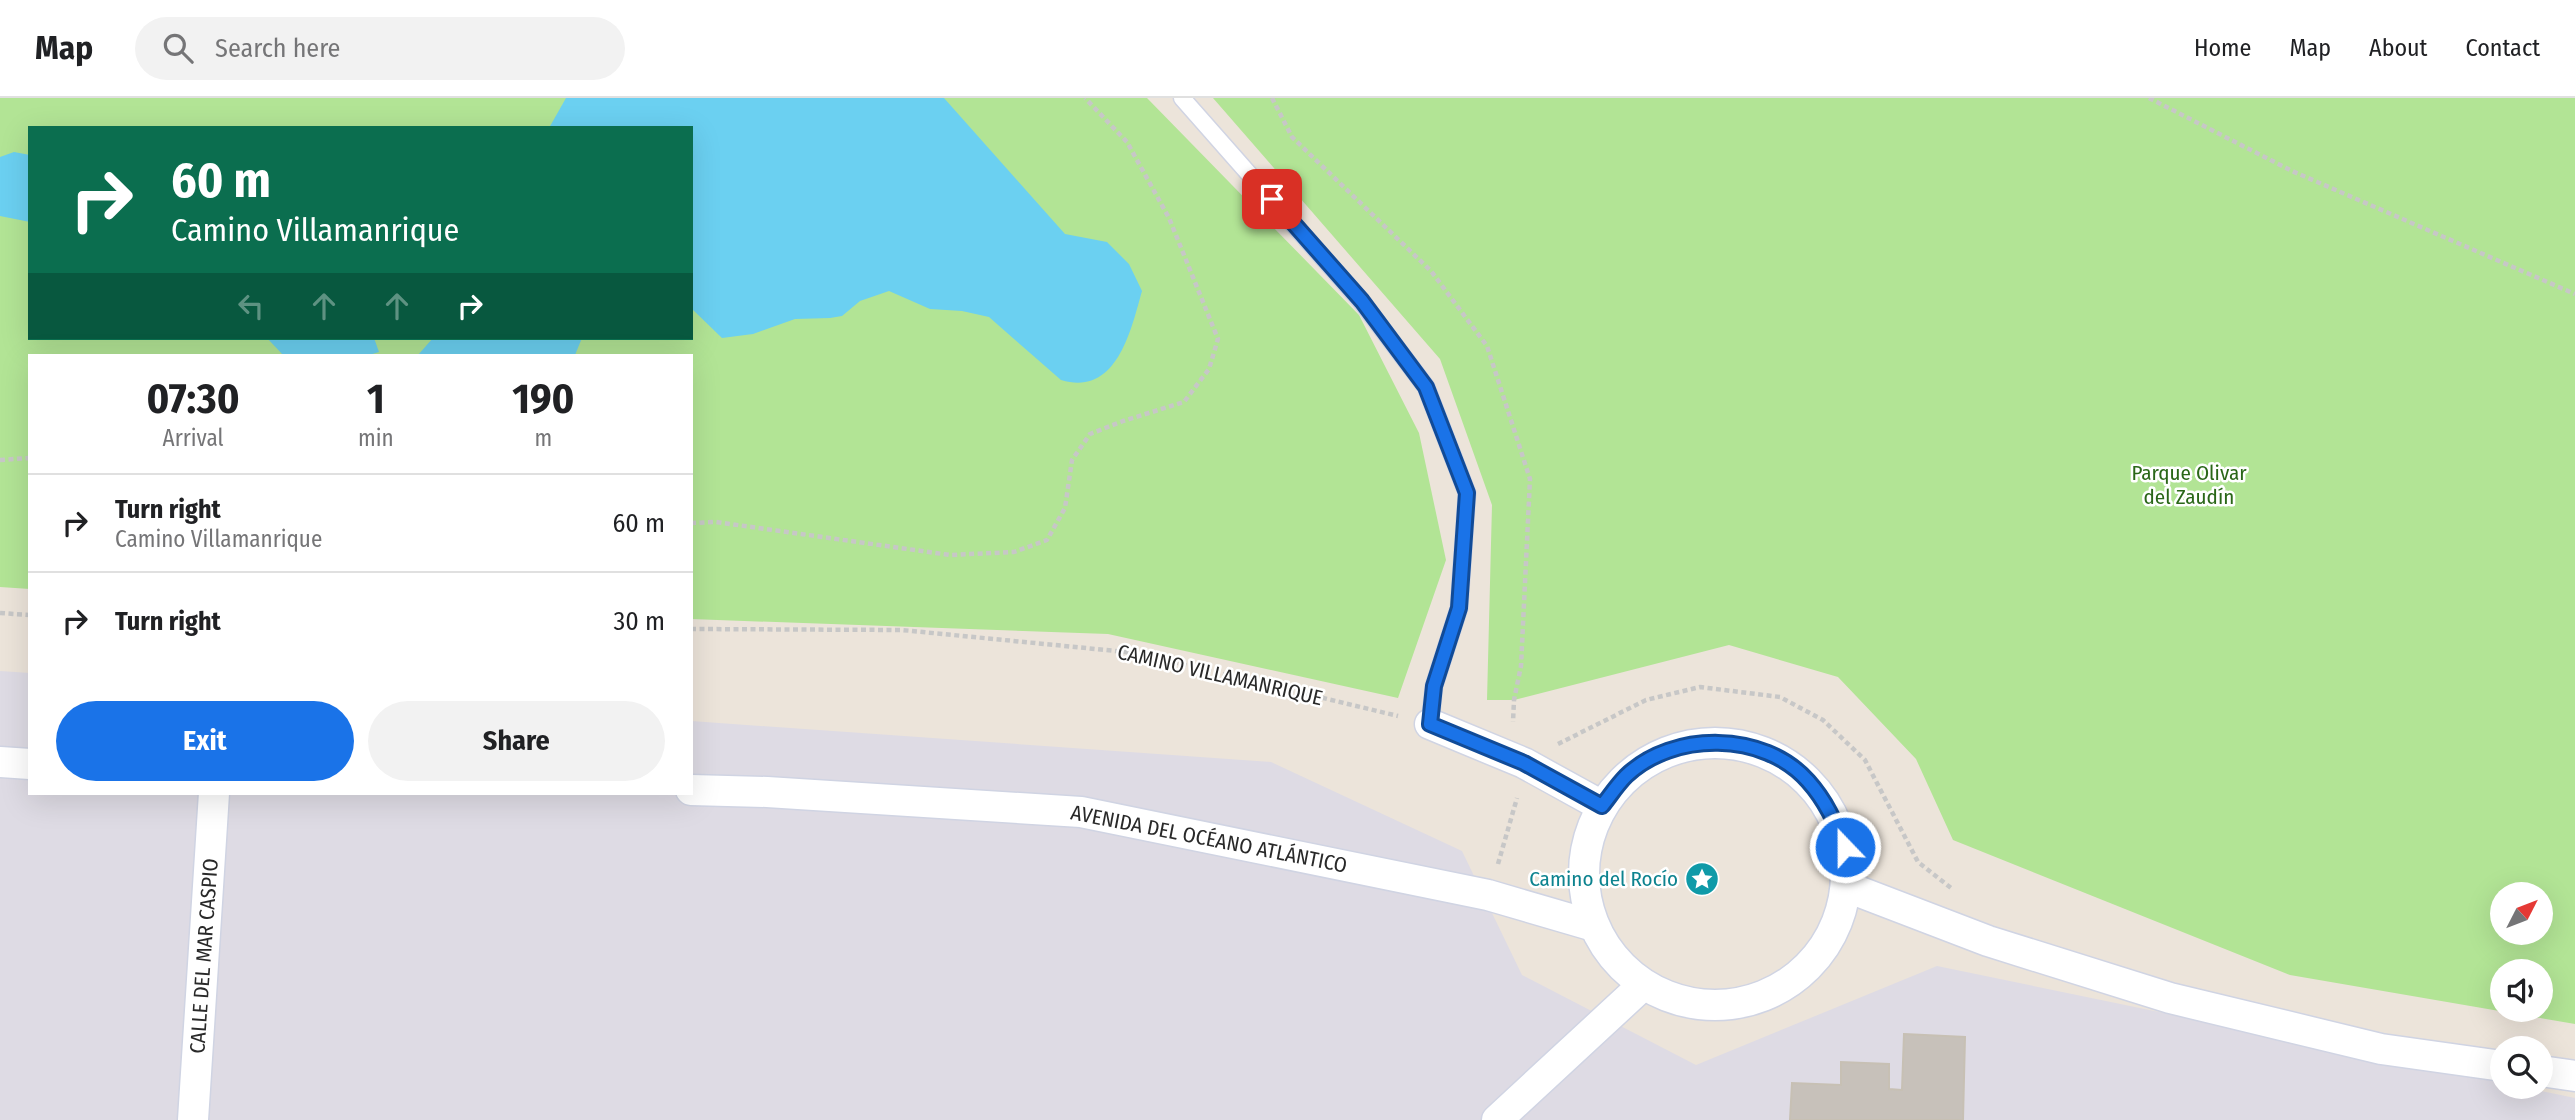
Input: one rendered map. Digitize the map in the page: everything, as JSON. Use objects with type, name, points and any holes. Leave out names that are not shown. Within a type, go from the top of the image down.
[{"type":"street","points":[[1430,724],[1527,765],[1602,806]]},
{"type":"street","points":[[1697,743],[1737,744],[1774,756],[1806,779],[1830,810],[1845,847],[1847,887],[1838,924],[1819,957],[1790,984],[1755,1001],[1717,1007],[1678,1001],[1643,985],[1614,959],[1594,926],[1583,886],[1586,845],[1602,806],[1627,775],[1660,754],[1697,743]]},
{"type":"street","points":[[0,762],[28,764]]},
{"type":"street","name":"AVENIDA DEL OCÉANO ATLÁNTICO","points":[[693,790],[767,792],[1081,812],[1489,895],[1594,926]]},
{"type":"street","name":"CALLE DEL MAR CASPIO","points":[[193,1120],[214,795]]},
{"type":"street","points":[[1847,887],[1987,941],[2170,998],[2381,1049],[2490,1064]]},
{"type":"street","points":[[1497,1120],[1643,985]]},
{"type":"street","points":[[2553,1073],[2575,1076]]},
{"type":"street","points":[[1531,1120],[1532,1090]]},
{"type":"lane","points":[[1182,98],[1362,301],[1426,387],[1467,493],[1459,608],[1434,686],[1430,724]]},
{"type":"path","points":[[693,523],[716,522],[950,555],[1014,552],[1047,540],[1065,508],[1072,460],[1090,434],[1184,402],[1209,369],[1218,339],[1168,218],[1128,142],[1085,98]]},
{"type":"path","points":[[2149,98],[2292,171],[2575,294]]},
{"type":"path","points":[[0,460],[28,458]]},
{"type":"path","points":[[0,613],[28,615]]},
{"type":"path","name":"CAMINO VILLAMANRIQUE","points":[[693,629],[902,630],[1136,653],[1430,724]]},
{"type":"path","points":[[1489,895],[1527,765],[1563,740],[1646,700],[1700,687],[1780,696],[1823,720],[1865,760],[1918,862],[1961,895]]},
{"type":"shaded area","points":[[0,671],[28,673],[28,795],[693,795],[693,721],[1271,762],[1462,851],[1522,975],[1696,1065],[1937,966],[2490,1081],[2490,1099],[2553,1099],[2553,1093],[2575,1098],[2575,1120],[0,1120]]},
{"type":"green space","points":[[0,98],[1147,98],[1359,315],[1419,433],[1446,560],[1398,698],[1108,634],[693,619],[693,354],[28,354],[28,589],[0,587]]},
{"type":"green space","name":"Parque Olivar del Zaudín","points":[[1213,98],[2575,98],[2575,1024],[2553,1020],[2553,959],[2490,959],[2490,1009],[2290,975],[1953,840],[1916,759],[1838,677],[1729,645],[1514,700],[1487,700],[1492,505],[1440,359]]},
{"type":"water","points":[[566,98],[944,98],[1065,234],[1107,242],[1129,264],[1142,291],[1133,324],[1118,356],[1108,370],[1096,379],[1080,383],[1061,380],[989,317],[962,311],[930,309],[889,291],[860,301],[842,316],[795,319],[753,334],[722,338],[693,310],[693,126],[550,126]]},
{"type":"water","points":[[14,152],[28,155],[28,222],[0,216],[0,157]]},
{"type":"water","points":[[269,340],[375,340],[379,352],[372,354],[282,354]]},
{"type":"water","points":[[431,340],[581,340],[575,354],[419,354]]},
{"type":"building","points":[[1904,1034],[1965,1037],[1963,1120],[1790,1120],[1792,1083],[1841,1085],[1841,1062],[1889,1064],[1889,1089],[1902,1090]]},
{"type":"place","name":"Camino del Rocío","points":[[1702,879]]},
{"type":"route","points":[[1272,199],[1362,301],[1426,387],[1467,493],[1459,608],[1434,686],[1430,724],[1524,763],[1602,806],[1627,775],[1660,754],[1697,743],[1737,744],[1774,756],[1806,779],[1830,810],[1845,847]]}]
